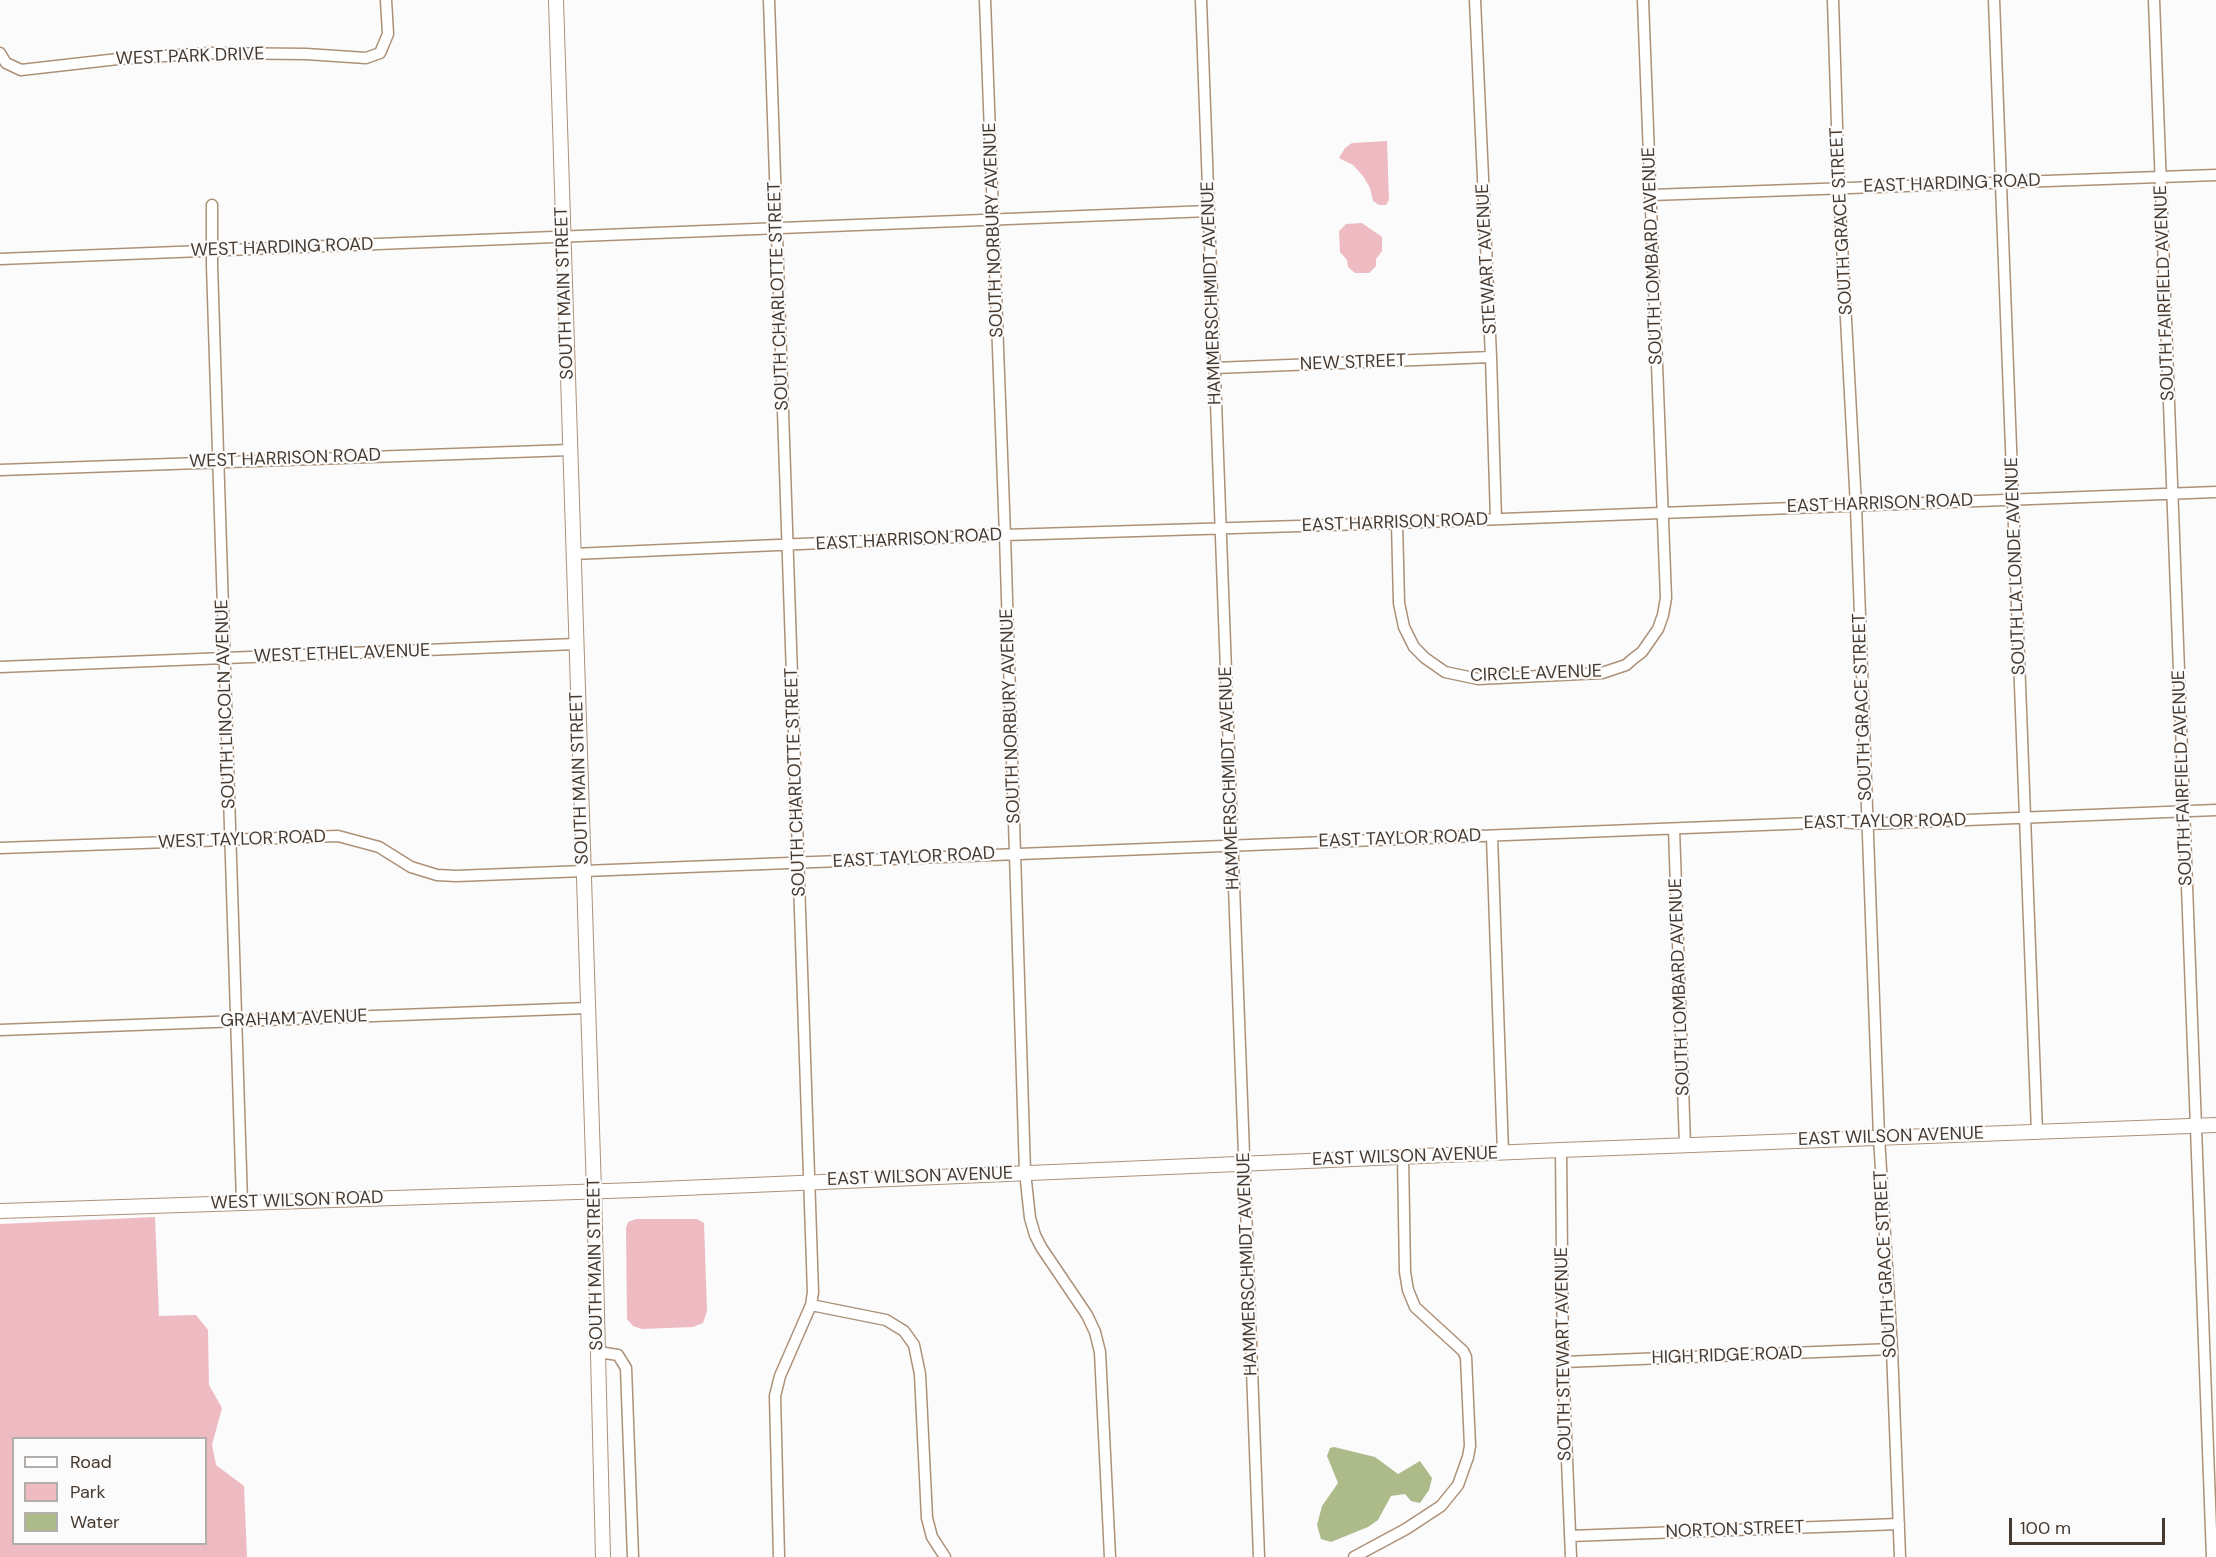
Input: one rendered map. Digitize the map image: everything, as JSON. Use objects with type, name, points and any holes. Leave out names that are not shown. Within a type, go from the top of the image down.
[{"type":"street","name":"WEST PARK DRIVE","points":[[2,56],[6,63],[21,70],[162,55],[258,52],[360,59],[380,53],[388,34],[386,0]]},
{"type":"street","name":"SOUTH MAIN STREET","points":[[556,0],[594,1191],[603,1557]]},
{"type":"street","name":"SOUTH CHARLOTTE STREET","points":[[768,0],[809,1181],[811,1305],[780,1376],[775,1396],[779,1557]]},
{"type":"street","name":"SOUTH NORBURY AVENUE","points":[[985,0],[1025,1172],[1030,1218],[1035,1235],[1087,1315],[1095,1332],[1100,1352],[1110,1557]]},
{"type":"street","name":"HAMMERSCHMIDT AVENUE","points":[[1200,0],[1259,1557]]},
{"type":"street","name":"STEWART AVENUE","points":[[1475,0],[1496,519]]},
{"type":"street","name":"SOUTH LOMBARD AVENUE","points":[[1642,0],[1664,511]]},
{"type":"street","name":"SOUTH GRACE STREET","points":[[1833,0],[1839,188],[1856,506],[1879,1137],[1892,1349],[1900,1557]]},
{"type":"street","name":"SOUTH LA LONDE AVENUE","points":[[1994,0],[2037,1132]]},
{"type":"street","name":"SOUTH FAIRFIELD AVENUE","points":[[2154,0],[2212,1557]]},
{"type":"street","name":"EAST HARDING ROAD","points":[[1651,195],[2216,175]]},
{"type":"street","name":"SOUTH LINCOLN AVENUE","points":[[212,205],[211,251],[242,1202]]},
{"type":"street","points":[[563,237],[1209,211]]},
{"type":"street","name":"WEST HARDING ROAD","points":[[0,259],[563,237]]},
{"type":"street","name":"NEW STREET","points":[[1215,368],[1491,357]]},
{"type":"street","name":"WEST HARRISON ROAD","points":[[0,470],[570,450]]},
{"type":"street","name":"EAST HARRISON ROAD","points":[[573,555],[1005,535],[1397,523],[1664,511],[2216,492]]},
{"type":"street","name":"CIRCLE AVENUE","points":[[1397,523],[1401,616],[1408,637],[1425,658],[1445,672],[1478,680],[1589,675],[1613,670],[1642,652],[1658,629],[1666,598],[1664,511]]},
{"type":"street","name":"WEST ETHEL AVENUE","points":[[0,667],[576,644]]},
{"type":"street","name":"EAST TAYLOR ROAD","points":[[583,870],[1838,822],[1867,824],[2216,810]]},
{"type":"street","name":"SOUTH LOMBARD AVENUE","points":[[1674,829],[1685,1145]]},
{"type":"street","name":"WEST TAYLOR ROAD","points":[[0,848],[338,836],[379,847],[411,867],[446,876],[583,870]]},
{"type":"street","points":[[1492,836],[1503,1153]]},
{"type":"street","name":"GRAHAM AVENUE","points":[[0,1030],[588,1008]]},
{"type":"street","name":"EAST WILSON AVENUE","points":[[594,1191],[2216,1125]]},
{"type":"street","name":"SOUTH STEWART AVENUE","points":[[1561,1150],[1563,1362],[1571,1557]]},
{"type":"street","points":[[1354,1557],[1406,1529],[1441,1506],[1458,1485],[1470,1446],[1466,1357],[1463,1351],[1415,1307],[1408,1290],[1405,1272],[1403,1157]]},
{"type":"street","name":"WEST WILSON ROAD","points":[[0,1211],[594,1191]]},
{"type":"street","points":[[811,1305],[886,1320],[904,1331],[914,1345],[920,1374],[927,1518],[932,1537],[945,1557]]},
{"type":"street","name":"HIGH RIDGE ROAD","points":[[1563,1362],[1892,1349]]},
{"type":"street","points":[[598,1352],[618,1355],[626,1368],[633,1557]]},
{"type":"street","name":"NORTON STREET","points":[[1570,1536],[1899,1524]]},
{"type":"green space","points":[[1387,141],[1389,200],[1386,205],[1379,205],[1373,201],[1370,188],[1363,176],[1353,165],[1339,158],[1345,148],[1352,143]]},
{"type":"green space","points":[[1362,223],[1382,237],[1382,251],[1376,259],[1376,266],[1369,273],[1355,273],[1348,267],[1347,260],[1340,252],[1339,231],[1346,224]]},
{"type":"green space","points":[[155,1217],[159,1316],[196,1315],[208,1330],[209,1385],[222,1408],[212,1445],[216,1465],[244,1486],[247,1557],[0,1557],[0,1224]]},
{"type":"green space","points":[[636,1219],[697,1219],[704,1223],[707,1311],[703,1323],[693,1327],[642,1329],[633,1326],[627,1319],[626,1228],[628,1222]]},
{"type":"water","points":[[1330,1448],[1375,1457],[1398,1474],[1420,1461],[1432,1478],[1429,1490],[1420,1503],[1411,1501],[1405,1494],[1391,1496],[1378,1520],[1368,1527],[1331,1542],[1321,1539],[1317,1525],[1322,1506],[1338,1483],[1327,1456]]}]
